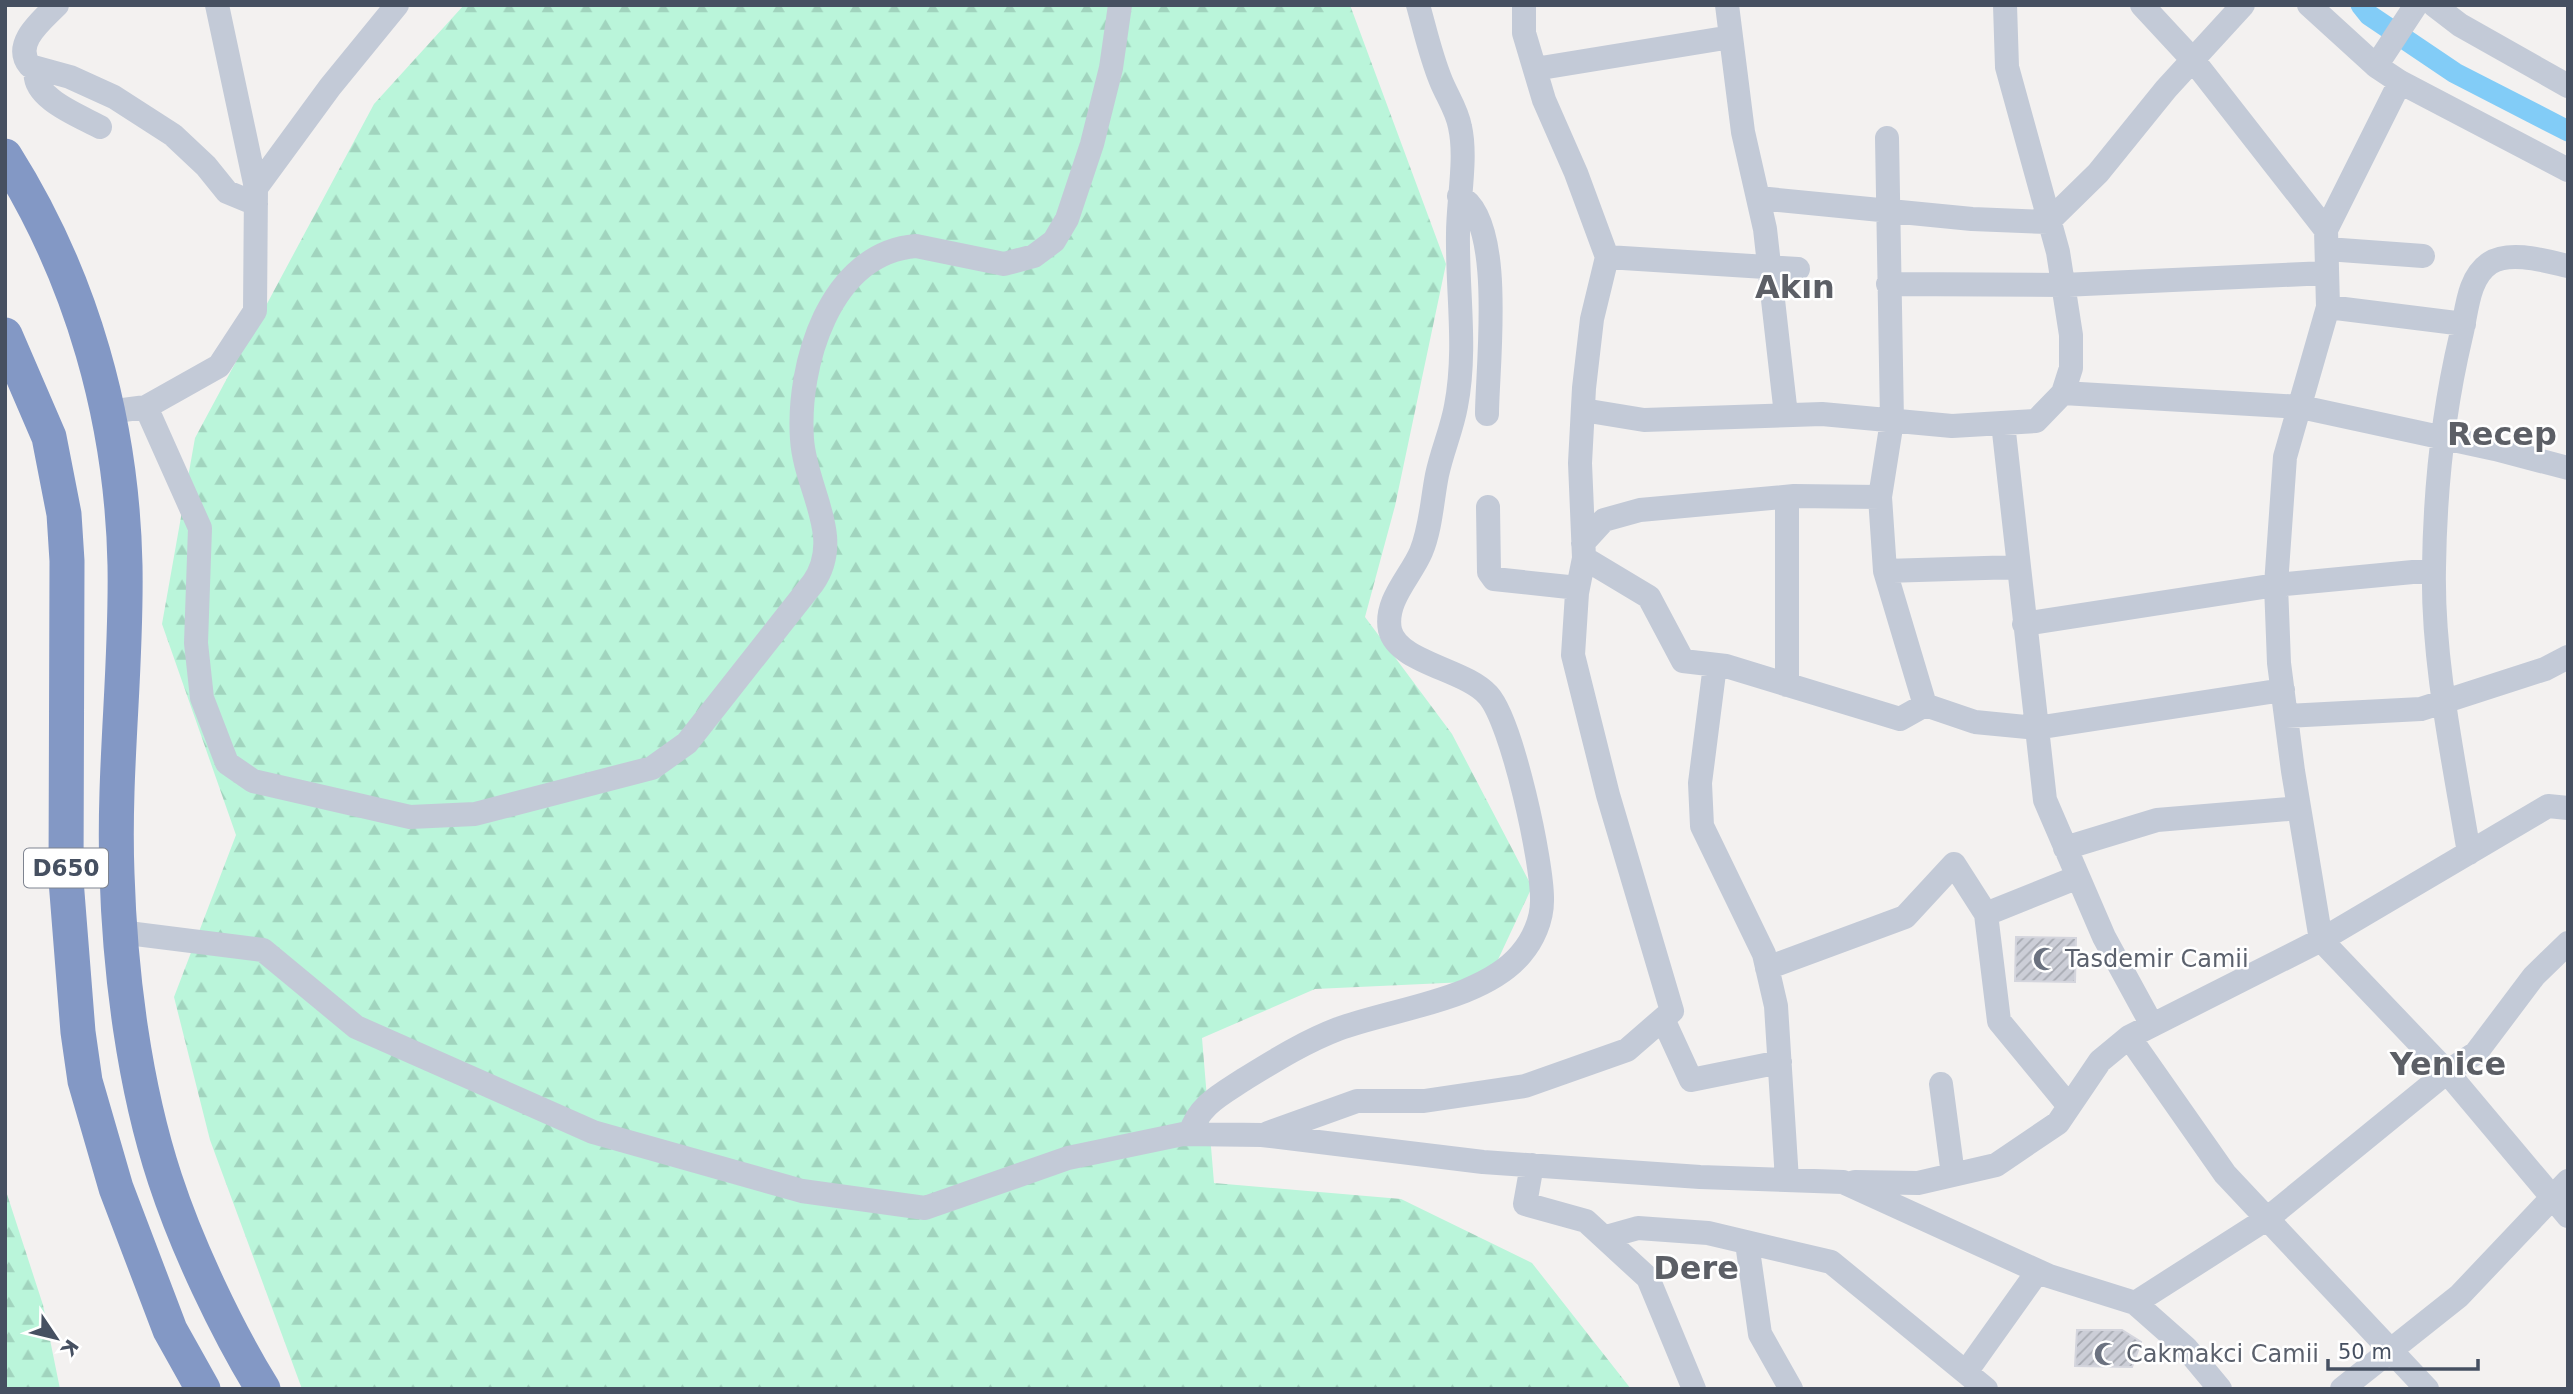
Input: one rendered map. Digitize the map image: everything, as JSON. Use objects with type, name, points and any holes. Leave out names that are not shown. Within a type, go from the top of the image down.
[{"type":"highway","name":"D650","points":[[5,156],[38,209],[80,309],[108,412],[122,502],[125,567],[116,870],[131,1024],[165,1179],[243,1356],[263,1389]]},
{"type":"highway","name":"D650","points":[[5,335],[49,437],[64,514],[67,561],[66,880],[78,1032],[85,1081],[116,1188],[170,1331],[203,1389]]},
{"type":"street","points":[[57,5],[24,43],[25,60],[36,70],[70,77],[114,97],[173,135],[206,166],[228,192],[256,196]]},
{"type":"street","points":[[108,412],[146,407],[219,366],[255,311],[256,196],[217,5]]},
{"type":"street","points":[[256,196],[330,87],[397,5]]},
{"type":"street","points":[[146,407],[200,528],[196,643],[202,698],[227,763],[253,781],[410,817],[475,814],[652,768],[687,743],[825,564],[826,528],[806,467],[801,415],[803,391],[814,345],[840,292],[873,260],[902,247],[916,246],[1004,264],[1034,256],[1054,241],[1067,219],[1092,144],[1111,68],[1121,5]]},
{"type":"street","points":[[1190,1134],[1199,1111],[1293,1050],[1336,1030],[1439,1000],[1508,967],[1529,944],[1541,915],[1542,900],[1531,830],[1504,719],[1478,685],[1465,676],[1403,650],[1390,629],[1391,613],[1399,590],[1426,537],[1437,474],[1459,390],[1460,125],[1439,76],[1418,5]]},
{"type":"street","points":[[1262,1135],[1357,1101],[1424,1101],[1525,1086],[1627,1050],[1672,1011],[1608,795],[1573,654],[1584,550],[1580,463],[1583,410],[1592,319],[1607,257],[1576,173],[1544,100],[1524,33],[1524,5]]},
{"type":"street","points":[[1727,5],[1743,132],[1769,265],[1786,415]]},
{"type":"street","points":[[1583,410],[1644,420],[1822,414],[1952,426],[2036,421],[2063,393],[2071,368],[2071,335],[2058,252],[2007,67],[2005,5]]},
{"type":"street","points":[[2142,5],[2193,60],[2327,251]]},
{"type":"street","points":[[1758,198],[2048,222],[2098,173],[2243,5]]},
{"type":"street","points":[[2309,5],[2380,60],[2400,82],[2568,170]]},
{"type":"street","points":[[2434,5],[2460,25],[2568,86]]},
{"type":"street","points":[[2380,60],[2411,15]]},
{"type":"street","points":[[1535,69],[1731,37]]},
{"type":"street","points":[[36,70],[35,80],[40,89],[63,107],[100,127]]},
{"type":"street","points":[[2342,1389],[2459,1296],[2563,1198],[2321,940],[2299,808],[2283,690],[2276,585],[2285,457],[2328,307],[2327,251],[2400,82]]},
{"type":"street","points":[[1887,138],[1886,210],[1892,421],[1880,497],[1885,571],[1924,705]]},
{"type":"street","points":[[1459,196],[1468,201],[1478,215],[1489,271],[1492,310],[1487,414]]},
{"type":"street","points":[[1888,284],[2063,285],[2327,251],[2423,256]]},
{"type":"street","points":[[1607,257],[1769,265],[1798,269]]},
{"type":"street","points":[[2469,853],[2444,701],[2434,570],[2441,438],[2447,394],[2473,288],[2479,275],[2490,263],[2503,258],[2522,258],[2568,266]]},
{"type":"street","points":[[2328,307],[2464,324]]},
{"type":"street","points":[[2063,393],[2301,407],[2568,468]]},
{"type":"street","points":[[2003,423],[2045,800],[2104,937],[2152,1025]]},
{"type":"street","points":[[1584,550],[1604,520],[1640,510],[1787,497],[1880,497]]},
{"type":"street","points":[[1787,497],[1787,685]]},
{"type":"street","points":[[1488,507],[1489,572],[1494,579],[1578,588]]},
{"type":"street","points":[[1584,550],[1649,597],[1683,661],[1716,665],[1900,719],[1924,705],[1975,722],[2036,727],[2283,690]]},
{"type":"street","points":[[1885,571],[2018,567]]},
{"type":"street","points":[[2024,624],[2276,585],[2434,570]]},
{"type":"street","points":[[2286,716],[2421,709],[2545,669],[2568,657]]},
{"type":"street","points":[[1716,665],[1700,783],[1702,826],[1763,954],[1767,968],[1776,1006],[1787,1180]]},
{"type":"street","points":[[120,932],[263,950],[356,1027],[593,1132],[802,1191],[925,1208],[1068,1158],[1190,1134],[1262,1135],[1532,1165],[1787,1180],[1918,1184],[1996,1165],[2057,1122],[2100,1061],[2129,1037],[2321,940],[2548,807],[2568,808]]},
{"type":"street","points":[[2066,848],[2158,820],[2299,808]]},
{"type":"street","points":[[1767,968],[1905,918],[1954,864],[1986,914],[1999,1021],[2069,1106]]},
{"type":"street","points":[[1986,914],[2078,877]]},
{"type":"street","points":[[2135,1303],[2268,1218],[2447,1072],[2476,1053],[2534,976],[2568,943]]},
{"type":"street","points":[[1663,1019],[1690,1080],[1780,1062]]},
{"type":"street","points":[[2129,1037],[2225,1174],[2427,1389]]},
{"type":"street","points":[[1941,1084],[1953,1175]]},
{"type":"street","points":[[1532,1165],[1525,1204],[1586,1221],[1648,1278],[1694,1389]]},
{"type":"street","points":[[1843,1182],[2038,1271],[2135,1303],[2186,1348],[2220,1389]]},
{"type":"street","points":[[1605,1237],[1638,1228],[1708,1233],[1831,1262],[1986,1389]]},
{"type":"street","points":[[1747,1242],[1760,1334],[1791,1389]]},
{"type":"street","points":[[1966,1372],[2038,1271]]},
{"type":"green space","points":[[464,5],[1350,5],[1446,264],[1395,506],[1365,617],[1452,734],[1532,887],[1488,981],[1315,989],[1202,1038],[1214,1183],[1401,1199],[1532,1263],[1631,1389],[302,1389],[210,1140],[174,997],[236,835],[162,624],[195,438],[374,104]]},
{"type":"green space","points":[[5,1188],[43,1305],[60,1389],[5,1389]]},
{"type":"building","name":"Tasdemir Camii","points":[[2016,937],[2076,938],[2075,982],[2015,981]]},
{"type":"building","name":"Cakmakci Camii","points":[[2077,1330],[2122,1330],[2141,1342],[2132,1367],[2075,1366]]},
{"type":"waterway","points":[[2361,5],[2369,15],[2455,73],[2568,131]]},
{"type":"place","name":"Tasdemir Camii","points":[[2045,959]]},
{"type":"place","name":"Cakmakci Camii","points":[[2106,1354]]},
{"type":"district","name":"Akın","points":[[1795,287]]},
{"type":"district","name":"Recep","points":[[2502,434]]},
{"type":"district","name":"Yenice","points":[[2448,1064]]},
{"type":"district","name":"Dere","points":[[1696,1268]]}]
